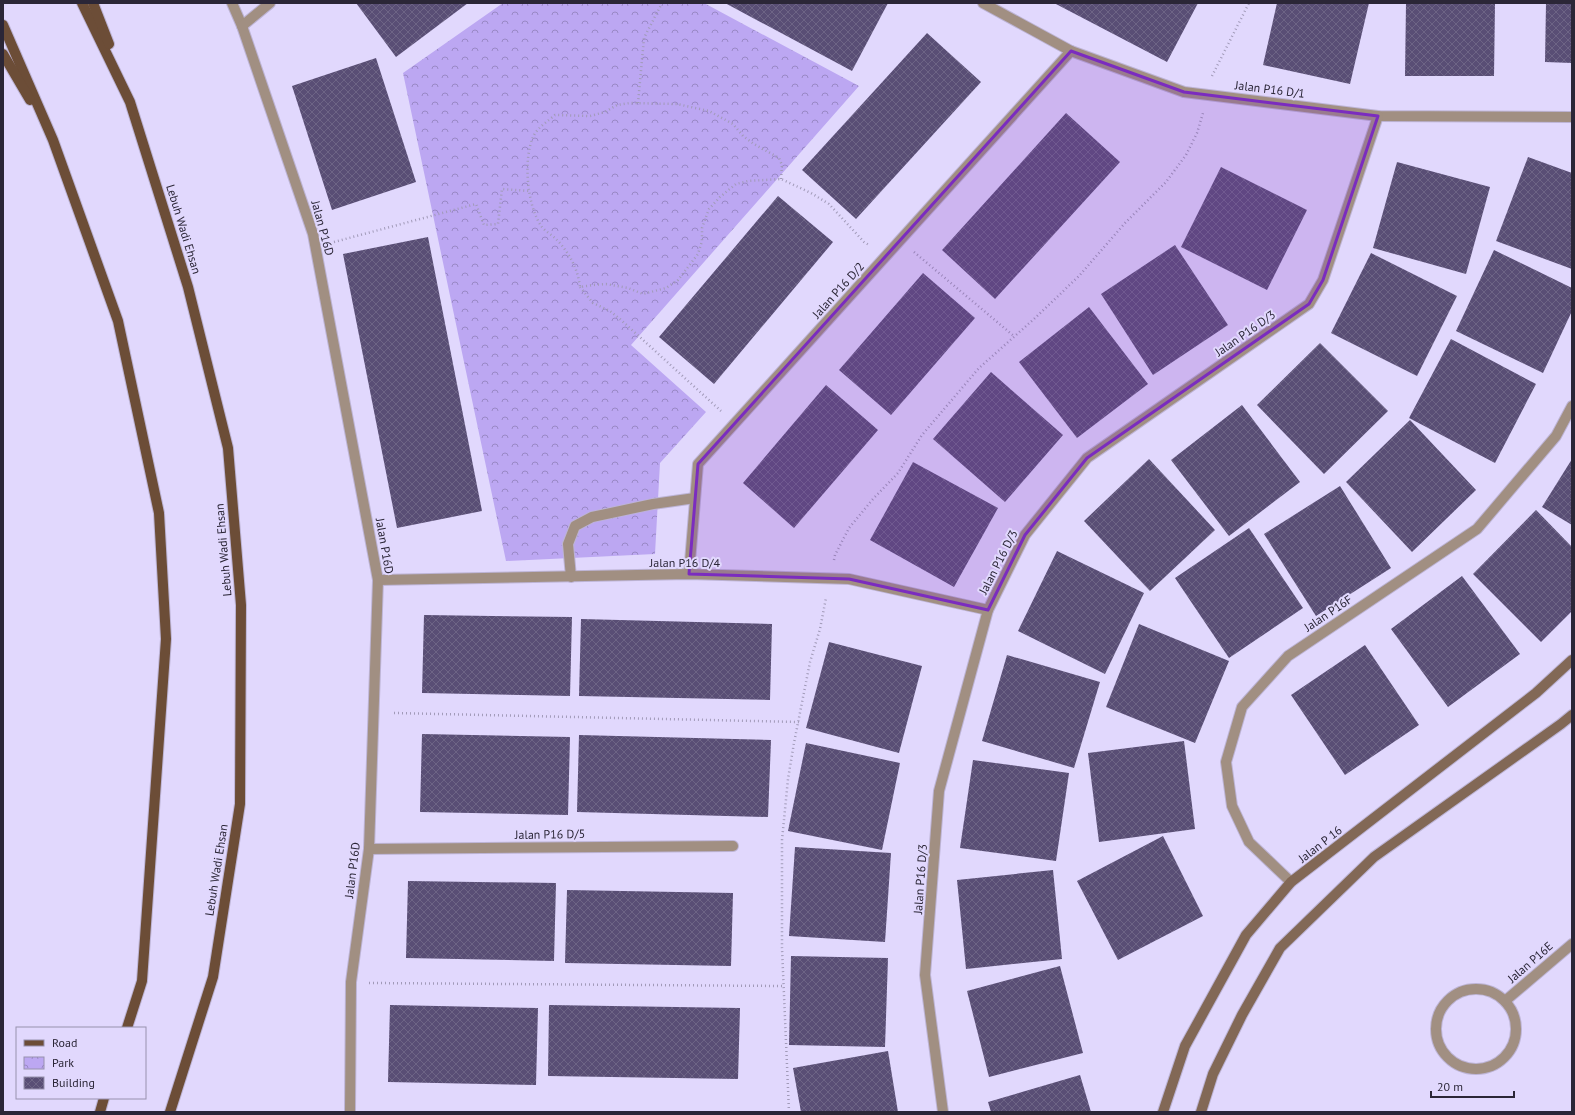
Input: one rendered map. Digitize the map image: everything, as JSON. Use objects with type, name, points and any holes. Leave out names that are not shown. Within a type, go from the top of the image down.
[{"type":"main road","name":"Lebuh Wadi Ehsan","points":[[82,3],[130,102],[188,287],[228,448],[241,605],[240,804],[213,977],[170,1112]]},
{"type":"main road","points":[[93,3],[130,102]]},
{"type":"main road","points":[[3,25],[53,140],[118,321],[159,513],[166,639],[142,981],[127,1027]]},
{"type":"main road","points":[[3,54],[53,140]]},
{"type":"main road","points":[[100,1112],[104,1099]]},
{"type":"street","name":"Jalan P16D","points":[[232,3],[242,26],[313,234],[378,580],[369,849],[351,982],[350,1112]]},
{"type":"street","points":[[242,26],[270,3]]},
{"type":"street","name":"Jalan P16 D/1","points":[[983,3],[1071,51],[1184,92],[1378,116],[1572,117]]},
{"type":"street","name":"Jalan P16 D/2","points":[[689,574],[698,464],[1071,51]]},
{"type":"street","name":"Jalan P16 D/3","points":[[943,1112],[925,975],[939,791],[988,610],[1026,535],[1087,458],[1309,304],[1323,280],[1378,116]]},
{"type":"street","name":"Jalan P16F","points":[[1291,882],[1249,842],[1232,806],[1226,762],[1242,707],[1288,656],[1477,529],[1556,436],[1572,406]]},
{"type":"street","points":[[571,576],[568,544],[575,526],[592,518],[653,504],[695,498]]},
{"type":"street","name":"Jalan P16 D/4","points":[[378,580],[689,574],[831,578],[849,579],[988,610]]},
{"type":"street","name":"Jalan P 16","points":[[1163,1112],[1185,1046],[1246,935],[1291,882],[1536,694],[1572,660]]},
{"type":"street","points":[[1201,1112],[1213,1074],[1242,1014],[1280,948],[1374,857],[1572,715]]},
{"type":"street","name":"Jalan P16 D/5","points":[[369,849],[733,846]]},
{"type":"street","name":"Jalan P16E","points":[[1505,1001],[1572,944]]},
{"type":"street","name":"Jalan P16E","points":[[1470,990],[1483,990],[1495,994],[1505,1001],[1513,1012],[1516,1026],[1515,1040],[1509,1052],[1499,1062],[1486,1068],[1472,1070],[1459,1066],[1449,1058],[1441,1048],[1437,1036],[1437,1023],[1441,1011],[1448,1001],[1458,994],[1470,990]]},
{"type":"path","points":[[638,103],[644,38],[662,3]]},
{"type":"path","points":[[789,1112],[783,986],[782,840],[788,779],[810,662],[820,629],[835,555],[849,528],[873,499],[898,473],[922,435],[979,368],[1015,337],[1079,276],[1125,222],[1166,182],[1186,155],[1197,133],[1215,70],[1249,3]]},
{"type":"path","points":[[735,424],[620,319],[610,311],[592,303],[580,287],[578,276],[564,248],[544,229],[535,216],[529,191],[528,151],[534,135],[554,115],[590,116],[605,112],[617,105],[638,103],[677,104],[709,111],[721,116],[733,124],[743,136],[779,158],[782,165],[780,179]]},
{"type":"path","points":[[580,287],[606,284],[628,288],[643,294],[666,288],[678,280],[698,254],[702,241],[702,228],[709,209],[720,197],[736,184],[748,181],[780,179],[811,193],[828,204],[864,242],[886,255]]},
{"type":"path","points":[[316,247],[476,204],[484,225],[498,224],[502,188],[529,191]]},
{"type":"path","points":[[900,240],[1015,337]]},
{"type":"path","points":[[374,712],[799,722]]},
{"type":"path","points":[[351,982],[783,986]]},
{"type":"highlighted area","points":[[1071,51],[1184,92],[1378,116],[1323,280],[1309,304],[1087,458],[1025,535],[988,610],[849,579],[689,574],[698,464]]},
{"type":"green space","points":[[503,3],[704,3],[859,86],[631,345],[706,412],[660,463],[655,554],[506,561],[403,73]]},
{"type":"building","points":[[356,3],[468,3],[396,57]]},
{"type":"building","points":[[725,3],[888,3],[852,71]]},
{"type":"building","points":[[1054,3],[1198,3],[1167,62]]},
{"type":"building","points":[[1277,3],[1369,3],[1350,84],[1263,65]]},
{"type":"building","points":[[1406,3],[1495,3],[1494,76],[1405,76]]},
{"type":"building","points":[[1546,3],[1572,3],[1572,63],[1545,62]]},
{"type":"building","points":[[927,33],[981,82],[856,219],[802,170]]},
{"type":"building","points":[[376,58],[416,182],[332,210],[292,86]]},
{"type":"building","points":[[1066,113],[1120,162],[995,299],[942,250]]},
{"type":"building","points":[[1528,157],[1572,173],[1572,269],[1496,241]]},
{"type":"building","points":[[1397,162],[1490,187],[1466,274],[1373,248]]},
{"type":"building","points":[[1221,167],[1307,210],[1267,290],[1181,247]]},
{"type":"building","points":[[778,196],[833,242],[714,384],[659,337]]},
{"type":"building","points":[[428,237],[482,511],[397,528],[343,254]]},
{"type":"building","points":[[1175,245],[1228,325],[1153,375],[1101,294]]},
{"type":"building","points":[[1494,250],[1572,288],[1572,311],[1543,373],[1456,331]]},
{"type":"building","points":[[1371,253],[1457,296],[1417,376],[1331,333]]},
{"type":"building","points":[[923,273],[975,318],[891,415],[839,370]]},
{"type":"building","points":[[1089,307],[1148,384],[1077,438],[1019,362]]},
{"type":"building","points":[[1451,339],[1536,384],[1495,463],[1409,418]]},
{"type":"building","points":[[1320,343],[1388,411],[1324,474],[1257,405]]},
{"type":"building","points":[[991,372],[1063,435],[1005,502],[933,439]]},
{"type":"building","points":[[826,385],[878,430],[794,528],[743,483]]},
{"type":"building","points":[[1242,405],[1300,482],[1229,536],[1171,460]]},
{"type":"building","points":[[1410,420],[1476,490],[1412,552],[1346,482]]},
{"type":"building","points":[[1149,459],[1215,530],[1150,591],[1084,521]]},
{"type":"building","points":[[1572,459],[1572,525],[1542,507]]},
{"type":"building","points":[[913,462],[998,508],[954,587],[870,540]]},
{"type":"building","points":[[1340,486],[1391,568],[1316,616],[1264,534]]},
{"type":"building","points":[[1536,510],[1572,547],[1572,611],[1541,642],[1473,574]]},
{"type":"building","points":[[1249,528],[1303,608],[1229,658],[1175,578]]},
{"type":"building","points":[[1057,551],[1144,593],[1105,674],[1018,631]]},
{"type":"building","points":[[1462,576],[1520,654],[1448,707],[1391,629]]},
{"type":"building","points":[[424,615],[572,617],[570,696],[422,693]]},
{"type":"building","points":[[581,619],[772,624],[770,700],[579,696]]},
{"type":"building","points":[[1139,624],[1229,661],[1195,743],[1106,707]]},
{"type":"building","points":[[829,642],[922,666],[899,753],[806,728]]},
{"type":"building","points":[[1365,645],[1419,725],[1345,775],[1291,695]]},
{"type":"building","points":[[1007,655],[1100,682],[1074,768],[982,741]]},
{"type":"building","points":[[422,734],[570,737],[568,815],[420,812]]},
{"type":"building","points":[[579,735],[771,740],[768,817],[577,812]]},
{"type":"building","points":[[1184,741],[1195,829],[1099,842],[1088,753]]},
{"type":"building","points":[[806,743],[900,763],[882,850],[788,831]]},
{"type":"building","points":[[973,760],[1069,773],[1056,861],[960,848]]},
{"type":"building","points":[[1163,836],[1203,916],[1118,960],[1077,881]]},
{"type":"building","points":[[795,847],[891,853],[885,942],[789,936]]},
{"type":"building","points":[[1053,870],[1062,959],[966,969],[957,880]]},
{"type":"building","points":[[408,881],[556,883],[554,961],[406,958]]},
{"type":"building","points":[[567,890],[733,893],[731,966],[565,963]]},
{"type":"building","points":[[791,956],[888,958],[885,1047],[789,1045]]},
{"type":"building","points":[[1060,966],[1083,1053],[989,1077],[967,991]]},
{"type":"building","points":[[390,1005],[538,1008],[536,1085],[388,1082]]},
{"type":"building","points":[[549,1005],[740,1008],[738,1079],[548,1076]]},
{"type":"building","points":[[888,1051],[898,1112],[801,1112],[793,1068]]},
{"type":"building","points":[[1080,1075],[1091,1112],[991,1112],[988,1102]]}]
